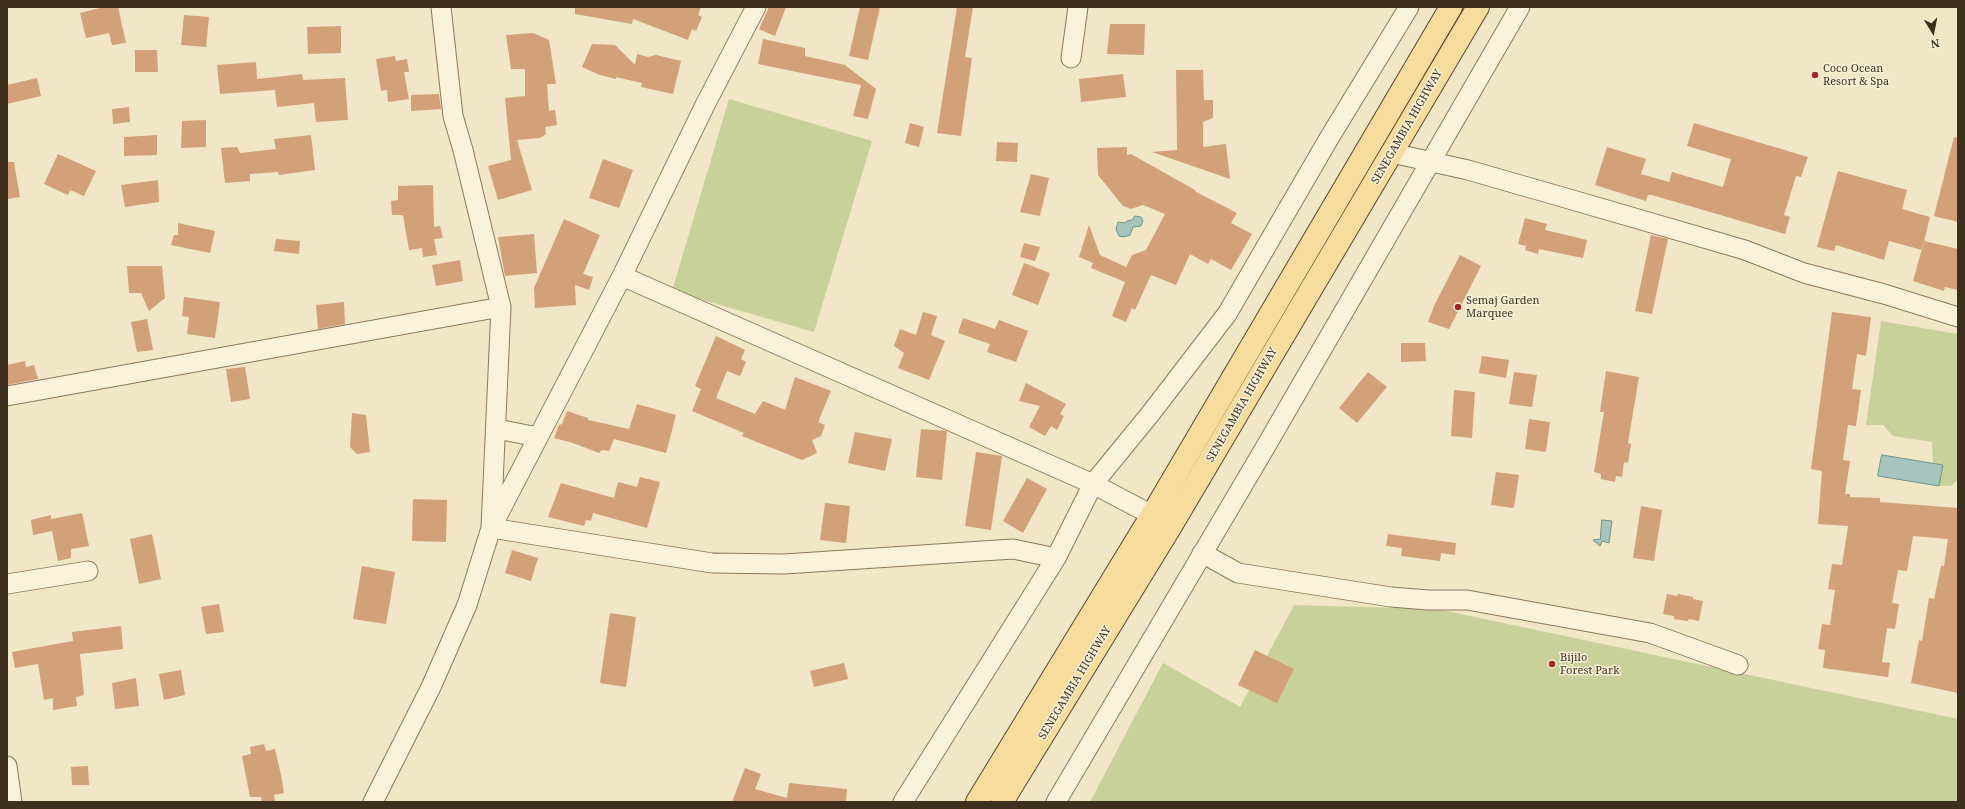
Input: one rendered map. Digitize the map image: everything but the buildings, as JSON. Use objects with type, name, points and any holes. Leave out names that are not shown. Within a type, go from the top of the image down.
[{"type":"main road","name":"SENEGAMBIA HIGHWAY","points":[[976,802],[1152,515],[1451,7]]},
{"type":"main road","name":"SENEGAMBIA HIGHWAY","points":[[1002,802],[1171,526],[1253,384],[1478,7]]},
{"type":"street","points":[[441,7],[453,116],[463,150],[501,307],[497,429],[491,528]]},
{"type":"street","points":[[373,802],[431,687],[467,605],[491,528],[622,276],[705,105],[756,7]]},
{"type":"street","points":[[1071,58],[1078,7]]},
{"type":"street","points":[[903,802],[1056,558],[1093,484],[1151,414],[1227,314],[1328,140],[1408,7]]},
{"type":"street","points":[[1056,802],[1266,446],[1520,7]]},
{"type":"street","points":[[1392,153],[1476,172],[1745,250],[1804,273],[1884,294],[1958,318]]},
{"type":"street","points":[[622,276],[1093,484],[1152,515]]},
{"type":"street","points":[[7,396],[501,307]]},
{"type":"street","points":[[497,429],[538,438]]},
{"type":"street","points":[[491,528],[712,563],[784,564],[1013,549],[1056,558]]},
{"type":"street","points":[[1202,553],[1238,573],[1391,597],[1428,600],[1467,600],[1650,633],[1738,665]]},
{"type":"street","points":[[7,584],[88,571]]},
{"type":"street","points":[[7,766],[12,802]]},
{"type":"green space","points":[[729,99],[872,141],[814,332],[672,291]]},
{"type":"green space","points":[[1881,321],[1958,334],[1958,479],[1951,486],[1939,486],[1943,465],[1933,463],[1932,442],[1893,436],[1883,425],[1866,425]]},
{"type":"green space","name":"Bijilo Forest Park","points":[[1294,605],[1437,609],[1958,719],[1958,802],[1090,802],[1163,663],[1240,707]]},
{"type":"water","points":[[1135,216],[1141,217],[1143,221],[1141,226],[1133,227],[1130,235],[1124,237],[1119,236],[1116,229],[1118,222],[1125,223],[1132,220]]},
{"type":"water","points":[[1882,455],[1943,465],[1939,486],[1878,476]]},
{"type":"water","points":[[1602,520],[1612,521],[1609,543],[1602,541],[1600,546],[1593,540],[1600,539]]},
{"type":"place","name":"Coco Ocean Resort & Spa","points":[[1815,75]]},
{"type":"place","name":"Semaj Garden Marquee","points":[[1458,307]]},
{"type":"place","name":"Bijilo Forest Park","points":[[1552,664]]}]
